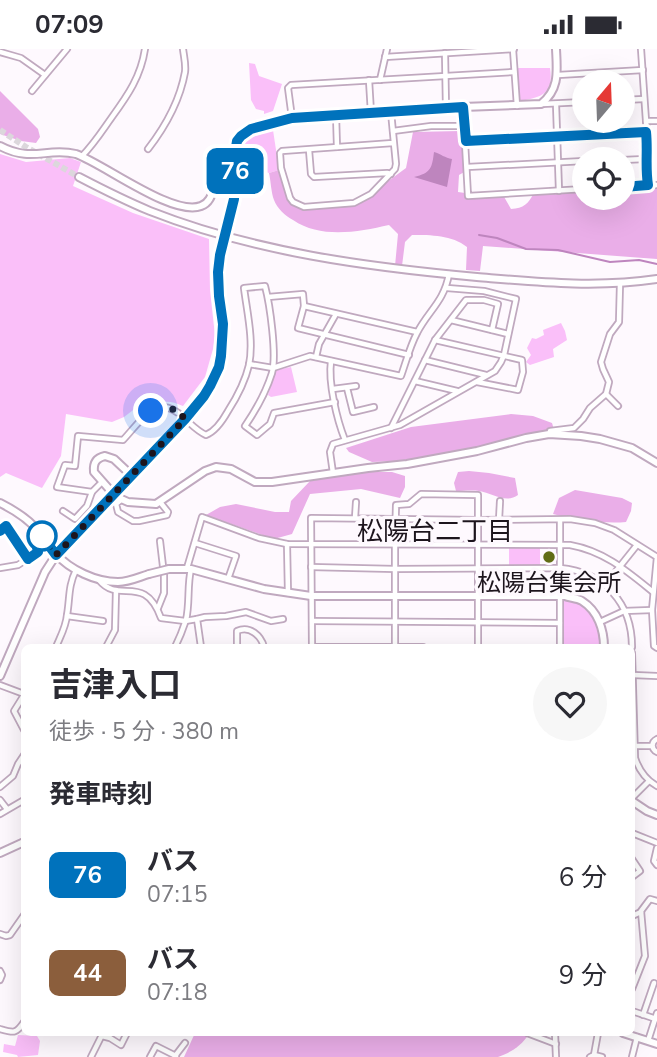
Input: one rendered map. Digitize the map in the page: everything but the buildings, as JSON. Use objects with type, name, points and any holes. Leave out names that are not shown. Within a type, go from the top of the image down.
[{"type":"street","points":[[32,91],[67,49]]},
{"type":"street","points":[[82,156],[101,135],[126,99],[139,75],[145,49]]},
{"type":"street","points":[[148,149],[161,132],[177,96],[185,68],[183,49]]},
{"type":"street","points":[[380,80],[387,49]]},
{"type":"street","points":[[385,57],[513,49],[517,106]]},
{"type":"street","points":[[541,104],[553,92],[558,75],[556,49]]},
{"type":"street","points":[[641,49],[648,185]]},
{"type":"street","points":[[0,52],[20,58],[45,75]]},
{"type":"street","points":[[445,53],[446,108]]},
{"type":"street","points":[[558,75],[643,70]]},
{"type":"street","points":[[292,118],[288,88],[291,85],[514,72]]},
{"type":"street","points":[[369,81],[372,113]]},
{"type":"street","points":[[635,99],[644,99]]},
{"type":"street","points":[[0,676],[42,579],[56,555],[185,419],[204,396],[219,367],[223,324],[218,272],[234,199],[237,141],[244,133],[292,118],[572,103]]},
{"type":"street","points":[[556,104],[559,191]]},
{"type":"street","points":[[463,107],[468,196],[572,190]]},
{"type":"street","points":[[391,112],[396,165],[371,194],[354,203],[304,207],[290,198],[281,168],[279,153],[282,151],[393,143]]},
{"type":"street","points":[[336,115],[337,147]]},
{"type":"street","points":[[646,121],[657,121]]},
{"type":"street","points":[[393,131],[430,126],[464,126]]},
{"type":"street","points":[[466,141],[646,132]]},
{"type":"street","points":[[0,146],[24,155],[65,152],[82,156],[155,196],[195,207],[208,201],[220,173],[235,169]]},
{"type":"street","points":[[309,150],[311,174],[314,177],[391,174]]},
{"type":"street","points":[[635,159],[645,159]]},
{"type":"street","points":[[467,167],[572,161]]},
{"type":"street","points":[[79,177],[150,211],[225,236],[313,255],[449,274],[572,285],[620,284],[657,279]]},
{"type":"street","points":[[635,186],[657,185]]},
{"type":"street","points":[[249,365],[273,367],[310,356],[401,376],[417,332],[447,288],[449,274]]},
{"type":"street","points":[[160,502],[168,512],[167,515],[139,521],[133,521],[118,512],[116,504],[120,499],[145,504],[160,502],[205,471],[216,467],[231,469],[259,483],[407,464],[469,453],[575,428],[590,408],[606,394],[609,382],[601,362],[610,334],[619,322],[620,284]]},
{"type":"street","points":[[92,492],[57,487],[65,465],[75,466],[78,436],[123,440],[151,411],[165,406],[173,408],[203,434],[211,433],[226,415],[249,365],[250,345],[244,288],[265,286],[273,367],[263,395],[246,426],[257,435],[270,424],[274,413],[335,402]]},
{"type":"street","points":[[333,473],[331,445],[391,428],[415,417],[498,367],[516,299],[484,291],[447,288]]},
{"type":"street","points":[[268,297],[303,294],[304,306],[298,328],[409,355]]},
{"type":"street","points":[[391,428],[435,340],[466,300],[484,300],[498,304],[492,330]]},
{"type":"street","points":[[304,306],[417,332]]},
{"type":"street","points":[[316,357],[336,313]]},
{"type":"street","points":[[450,320],[508,334]]},
{"type":"street","points":[[435,340],[522,359],[523,372],[518,390],[477,382]]},
{"type":"street","points":[[425,360],[487,375]]},
{"type":"street","points":[[331,361],[335,402],[345,440]]},
{"type":"street","points":[[415,381],[458,391]]},
{"type":"street","points":[[333,389],[356,386]]},
{"type":"street","points":[[347,388],[353,412],[374,407]]},
{"type":"street","points":[[606,394],[618,407]]},
{"type":"street","points":[[540,435],[600,439],[632,448],[657,463]]},
{"type":"street","points":[[109,489],[94,472],[94,462],[101,457],[114,459],[131,475]]},
{"type":"street","points":[[63,511],[75,519],[87,506],[92,492],[102,482]]},
{"type":"street","points":[[395,644],[396,505],[409,504],[421,494],[478,495],[478,644]]},
{"type":"street","points":[[499,520],[500,501]]},
{"type":"street","points":[[355,518],[356,502]]},
{"type":"street","points":[[0,503],[24,517],[56,555],[76,570],[99,579],[127,581],[169,569],[189,568],[264,589],[311,596],[560,596],[580,600],[591,609],[600,622],[604,644]]},
{"type":"street","points":[[176,644],[186,621],[189,568],[202,517],[259,538],[287,544],[570,545],[601,554],[653,592]]},
{"type":"street","points":[[312,644],[311,518],[560,520],[582,521],[606,527],[657,557],[652,610],[654,646],[657,648]]},
{"type":"street","points":[[560,520],[560,644]]},
{"type":"street","points":[[0,531],[6,526],[28,559]]},
{"type":"street","points":[[0,568],[18,565],[38,552],[36,543],[39,532]]},
{"type":"street","points":[[158,609],[164,593],[160,541]]},
{"type":"street","points":[[195,543],[236,556],[228,579]]},
{"type":"street","points":[[287,544],[288,593]]},
{"type":"street","points":[[605,585],[637,545]]},
{"type":"street","points":[[311,567],[560,568],[578,571],[605,585],[614,594],[630,625],[632,644]]},
{"type":"street","points":[[58,644],[67,616],[69,585],[76,570]]},
{"type":"street","points":[[99,579],[100,583],[116,590],[142,592],[153,602],[161,618],[186,621],[246,612],[271,621],[283,619]]},
{"type":"street","points":[[108,644],[115,630],[116,590]]},
{"type":"street","points":[[600,622],[624,611],[652,610]]},
{"type":"street","points":[[67,616],[103,621]]},
{"type":"street","points":[[197,619],[201,644]]},
{"type":"street","points":[[312,621],[560,624]]},
{"type":"street","points":[[237,644],[237,631],[242,629],[252,631],[260,637],[263,644]]},
{"type":"street","points":[[635,675],[657,676]]},
{"type":"street","points":[[0,685],[21,694]]},
{"type":"street","points":[[21,700],[14,711],[21,724]]},
{"type":"street","points":[[652,746],[657,739]]},
{"type":"street","points":[[635,746],[652,746]]},
{"type":"street","points":[[652,746],[657,752]]},
{"type":"street","points":[[635,756],[637,765],[649,781],[657,786]]},
{"type":"street","points":[[0,787],[13,776],[21,760]]},
{"type":"street","points":[[635,797],[649,781]]},
{"type":"street","points":[[0,800],[7,809]]},
{"type":"street","points":[[0,814],[21,802]]},
{"type":"street","points":[[635,802],[657,815]]},
{"type":"street","points":[[635,835],[657,845],[654,861],[657,865]]},
{"type":"street","points":[[0,853],[21,843]]},
{"type":"street","points":[[635,914],[650,899],[657,901]]},
{"type":"street","points":[[635,981],[645,956],[641,911]]},
{"type":"street","points":[[0,935],[10,935],[21,919]]},
{"type":"street","points":[[0,971],[0,980]]},
{"type":"street","points":[[643,1015],[654,983]]},
{"type":"street","points":[[635,1012],[656,1017],[648,1041]]},
{"type":"street","points":[[0,1029],[15,1033],[21,1026]]},
{"type":"street","points":[[91,1057],[102,1036]]},
{"type":"street","points":[[106,1036],[121,1045],[126,1036]]},
{"type":"street","points":[[535,1036],[556,1044]]},
{"type":"street","points":[[555,1036],[556,1057]]},
{"type":"street","points":[[597,1036],[592,1056],[602,1057]]},
{"type":"street","points":[[634,1036],[657,1044]]},
{"type":"street","points":[[632,1057],[637,1037]]},
{"type":"street","points":[[150,1057],[156,1047],[175,1056],[185,1043]]},
{"type":"shaded area","points":[[249,63],[255,64],[259,76],[282,84],[273,111],[264,114],[264,111],[256,109],[251,100]]},
{"type":"shaded area","points":[[518,68],[550,68],[550,84],[545,93],[520,101],[516,73]]},
{"type":"shaded area","points":[[0,91],[38,129],[40,137],[36,143],[0,134]]},
{"type":"shaded area","points":[[273,130],[279,170],[269,173],[237,163],[237,146],[241,141]]},
{"type":"shaded area","points":[[460,131],[466,171],[459,175],[458,192],[465,193],[468,199],[503,195],[511,209],[525,205],[534,193],[572,192],[572,210],[635,210],[635,187],[657,184],[657,259],[483,246],[480,271],[466,270],[467,247],[461,243],[441,237],[412,235],[405,242],[402,266],[395,266],[398,234],[389,225],[352,232],[315,230],[287,216],[274,200],[269,173],[279,170],[289,202],[303,209],[357,204],[406,168],[413,132]]},
{"type":"shaded area","points":[[434,152],[452,159],[447,187],[414,177],[430,169]]},
{"type":"shaded area","points":[[0,154],[26,162],[70,158],[81,162],[73,186],[133,213],[209,239],[210,290],[215,336],[205,377],[183,406],[165,402],[149,409],[141,404],[112,422],[66,414],[61,456],[42,488],[6,473],[0,477]]},
{"type":"shaded area","points":[[561,323],[567,340],[553,349],[554,357],[530,365],[526,362],[531,355],[527,348],[532,338],[544,335],[543,330]]},
{"type":"shaded area","points":[[291,367],[297,392],[271,397],[268,395],[276,370]]},
{"type":"shaded area","points":[[511,414],[533,416],[552,423],[555,433],[399,461],[372,462],[346,448],[411,427]]},
{"type":"shaded area","points":[[469,471],[515,478],[518,495],[504,498],[479,491],[456,491],[454,483],[458,472]]},
{"type":"shaded area","points":[[363,472],[392,472],[405,476],[405,487],[400,498],[361,489],[310,494],[292,534],[274,539],[206,515],[220,507],[236,504],[289,512],[291,501],[310,481]]},
{"type":"shaded area","points":[[575,490],[622,498],[632,503],[626,522],[590,521],[553,514],[559,498]]},
{"type":"shaded area","points":[[509,547],[540,547],[540,567],[509,567]]},
{"type":"shaded area","points":[[560,596],[581,600],[600,622],[604,644],[560,644]]},
{"type":"shaded area","points":[[18,1035],[37,1036],[40,1041],[38,1055],[18,1057],[3,1052],[4,1044],[15,1046]]},
{"type":"shaded area","points":[[194,1036],[528,1036],[516,1048],[498,1057],[184,1057]]},
{"type":"waterway","points":[[479,235],[497,238],[526,249],[558,250],[610,262],[639,260],[657,264]]},
{"type":"tunnel","points":[[0,130],[79,177]]},
{"type":"bus line","name":"76","points":[[0,531],[6,526],[28,559],[38,552],[36,543],[39,532],[56,555],[204,396],[219,367],[221,356],[223,324],[218,272],[234,199],[237,141],[251,129],[292,118],[463,107],[466,141],[646,132],[648,185],[635,186]]},
{"type":"place","name":"松陽台集会所","points":[[549,557]]},
{"type":"district","name":"松陽台二丁目","points":[[435,531]]},
{"type":"route","points":[[42,536],[56,555],[185,419],[170,407],[151,411]]}]
